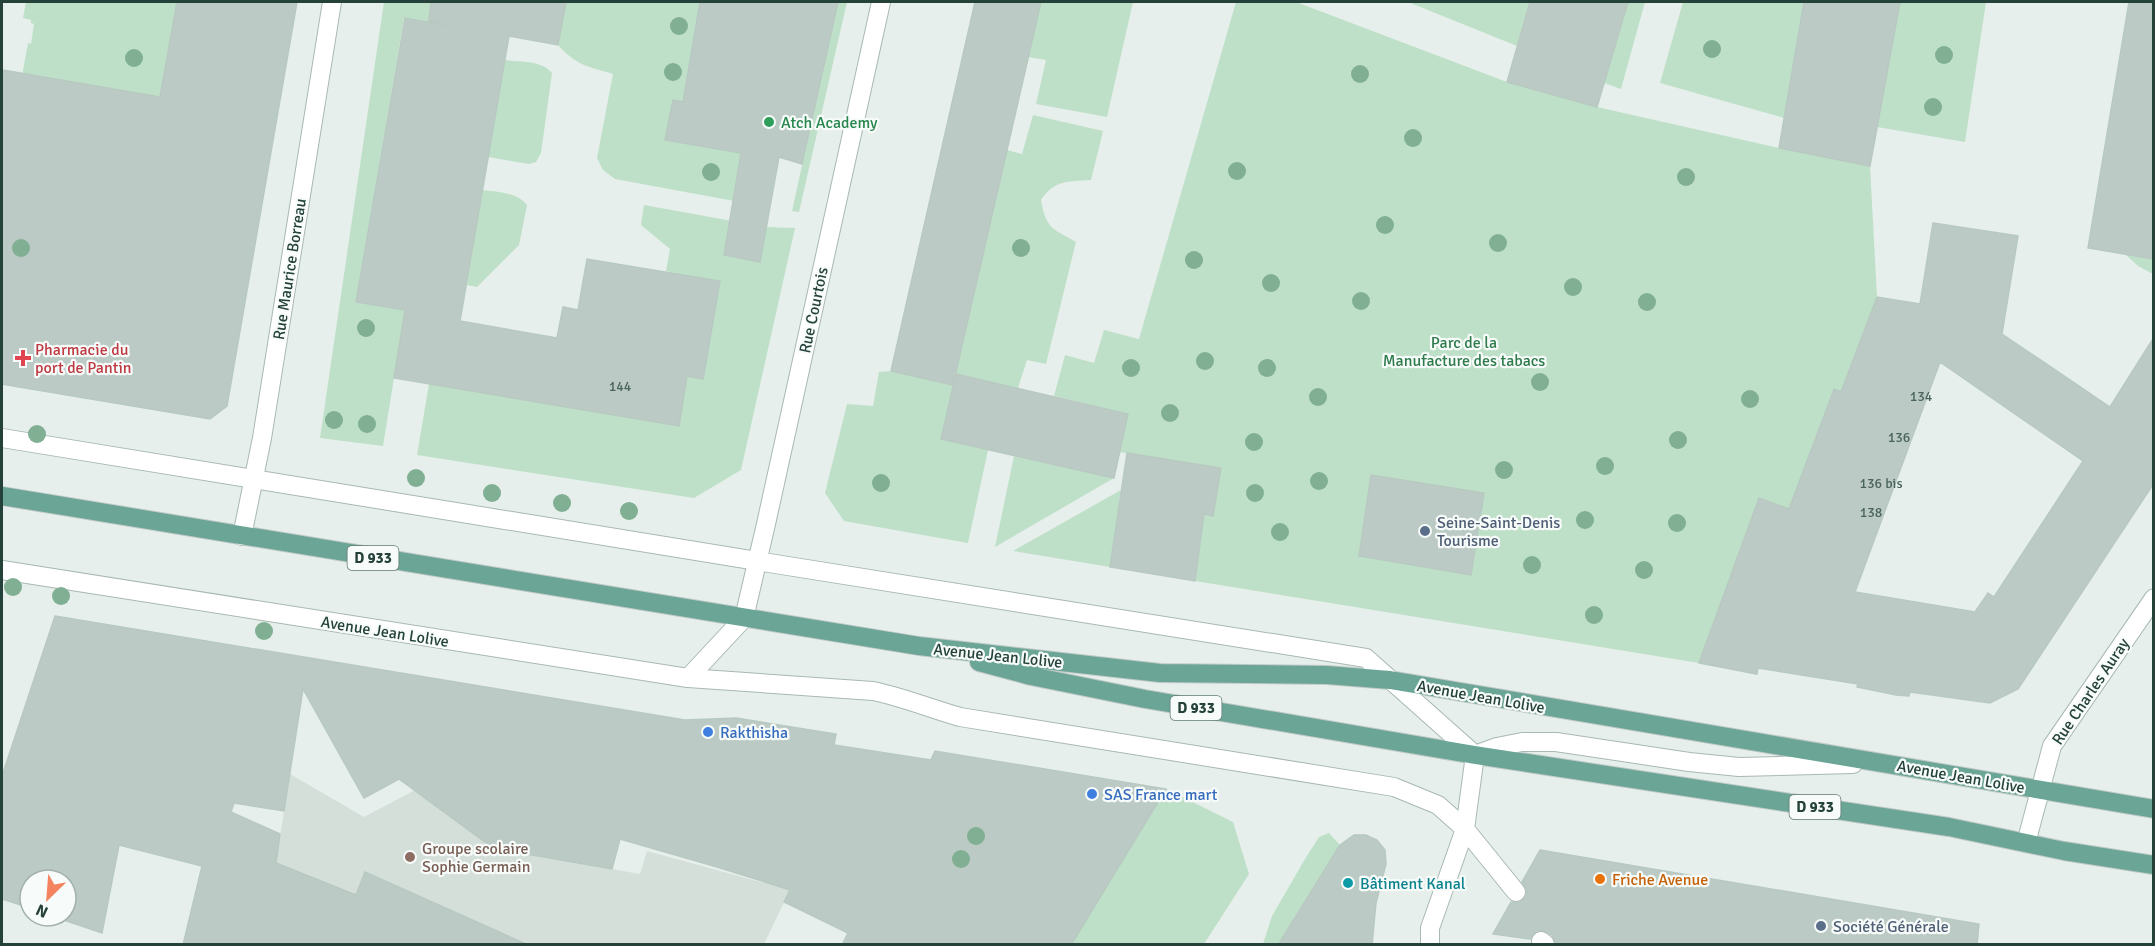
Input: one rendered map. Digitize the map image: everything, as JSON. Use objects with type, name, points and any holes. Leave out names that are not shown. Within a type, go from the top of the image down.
[{"type":"main road","name":"Avenue Jean Lolive","points":[[2,496],[919,646],[1160,673],[1327,675],[1390,680],[2154,809]]},
{"type":"main road","name":"Avenue Jean Lolive","points":[[919,646],[1031,676],[1144,699],[1475,755],[1949,827],[2064,851],[2154,865]]},
{"type":"street","name":"Rue Maurice Borreau","points":[[242,537],[262,438],[332,2]]},
{"type":"street","name":"Rue Courtois","points":[[744,618],[881,2]]},
{"type":"street","points":[[2,438],[1366,658],[1475,755]]},
{"type":"street","name":"Avenue Jean Lolive","points":[[2,570],[688,678],[873,692],[903,697],[931,709],[960,717],[1394,787],[1438,805],[1465,829],[1516,892]]},
{"type":"street","name":"Rue Charles Auray","points":[[2039,789],[2052,746],[2154,598]]},
{"type":"street","points":[[688,678],[744,618]]},
{"type":"street","points":[[1475,755],[1497,747],[1522,742],[1556,742],[1738,767],[1836,763],[1903,765]]},
{"type":"street","points":[[1430,945],[1430,928],[1465,829],[1475,755]]},
{"type":"street","name":"Avenue Jean Lolive","points":[[2026,843],[2039,789]]},
{"type":"shaded area","name":"Groupe scolaire Sophie Germain","points":[[290,774],[364,817],[415,790],[493,848],[640,874],[647,851],[790,890],[764,944],[263,944]]},
{"type":"green space","points":[[26,2],[177,2],[166,64],[181,67],[20,299],[2,296],[2,189],[9,148],[2,147],[2,141],[8,104],[21,81],[28,43],[31,44],[34,24],[31,20],[23,18]]},
{"type":"green space","points":[[384,2],[458,2],[454,27],[404,18],[356,301],[405,310],[383,446],[320,438]]},
{"type":"green space","points":[[566,2],[700,2],[683,102],[673,100],[665,140],[776,159],[767,207],[615,179],[603,170],[597,158],[613,74],[577,61],[558,45]]},
{"type":"green space","points":[[838,2],[847,2],[799,212],[792,211]]},
{"type":"green space","points":[[1041,2],[1133,2],[1107,117],[1036,104],[1046,60],[1028,57]]},
{"type":"green space","name":"Parc de la Manufacture des tabacs","points":[[1236,2],[1296,2],[1507,82],[1597,107],[1870,166],[1877,297],[1841,392],[1833,390],[1811,449],[1799,512],[1759,499],[1699,663],[1195,581],[1203,522],[1196,513],[1212,516],[1221,468],[1119,452],[1128,414],[1054,396],[1065,355],[1094,363],[1104,330],[1139,339]]},
{"type":"green space","points":[[1408,2],[1530,2],[1517,46]]},
{"type":"green space","points":[[1628,2],[1645,2],[1621,89],[1604,83]]},
{"type":"green space","points":[[1683,2],[1804,2],[1784,118],[1660,83]]},
{"type":"green space","points":[[1900,2],[1986,2],[1965,142],[1877,127]]},
{"type":"green space","points":[[504,60],[537,64],[552,73],[541,153],[536,162],[529,164],[488,157]]},
{"type":"green space","points":[[1033,115],[1103,131],[1091,180],[1057,185],[1051,188],[1041,200],[1045,217],[1051,227],[1076,242],[1046,364],[1027,360],[1018,388],[956,374],[1007,150],[1022,154]]},
{"type":"green space","points":[[482,190],[513,195],[527,205],[519,245],[477,287],[467,285]]},
{"type":"green space","points":[[644,205],[766,227],[795,228],[741,470],[694,498],[417,455],[429,384],[678,426],[687,376],[703,379],[674,289],[675,273],[666,271],[670,249],[641,225]]},
{"type":"green space","points":[[2125,254],[2153,259],[2153,274],[2138,266]]},
{"type":"green space","points":[[891,371],[954,385],[988,450],[968,543],[844,521],[825,493],[847,404],[873,406],[879,372]]},
{"type":"green space","points":[[1014,456],[1114,478],[995,547]]},
{"type":"green space","points":[[1121,490],[1119,501],[1130,502],[1119,509],[1110,567],[1013,551]]},
{"type":"green space","points":[[1166,789],[1233,822],[1249,874],[1204,944],[1071,944]]},
{"type":"green space","points":[[1329,833],[1340,845],[1278,944],[1263,944],[1272,916],[1305,859],[1319,837]]},
{"type":"building","points":[[177,2],[297,2],[227,406],[210,419],[2,384],[2,70],[160,97]]},
{"type":"building","points":[[431,2],[566,2],[558,45],[509,36],[460,321],[557,338],[563,307],[578,310],[587,259],[720,281],[703,379],[687,376],[679,426],[394,378],[405,310],[356,302],[405,18],[454,27],[429,21]]},
{"type":"building","points":[[700,2],[838,2],[802,164],[779,157],[760,262],[724,255],[741,153],[665,140],[673,100],[683,102]]},
{"type":"building","points":[[975,2],[1041,2],[953,385],[891,371]]},
{"type":"building","points":[[1530,2],[1628,2],[1597,107],[1507,82]]},
{"type":"building","points":[[1804,2],[1900,2],[1870,166],[1779,148]]},
{"type":"building","points":[[2129,2],[2154,2],[2154,259],[2088,248]]},
{"type":"building","points":[[1933,223],[2018,236],[2002,334],[2110,407],[2154,337],[2154,483],[2018,689],[1990,703],[1910,692],[1909,696],[1896,695],[1857,687],[1858,684],[1758,668],[1757,674],[1699,663],[1759,498],[1789,509],[1834,389],[1841,392],[1877,297],[1920,304]],"holes":[[[1940,362],[2083,461],[1994,597],[1988,593],[1975,612],[1855,592]]]},
{"type":"building","points":[[956,374],[1128,414],[1114,478],[941,439]]},
{"type":"building","points":[[1127,453],[1221,468],[1213,516],[1204,514],[1195,581],[1110,567]]},
{"type":"building","points":[[1371,475],[1484,493],[1471,575],[1359,556]]},
{"type":"building","points":[[55,616],[685,720],[736,718],[836,734],[834,745],[931,760],[935,751],[1166,789],[1071,945],[842,945],[848,933],[784,902],[790,890],[717,867],[620,839],[612,869],[493,848],[399,779],[364,798],[303,689],[284,811],[234,803],[231,812],[280,834],[276,863],[356,895],[365,872],[528,945],[183,945],[202,866],[119,845],[102,933],[78,925],[78,868],[18,868],[18,904],[2,899],[2,776]]},
{"type":"building","name":"Bâtiment Kanal","points":[[1354,835],[1366,835],[1377,840],[1385,850],[1386,864],[1376,903],[1372,945],[1278,945],[1340,845]]},
{"type":"building","points":[[1540,850],[1979,924],[1977,945],[1566,945],[1556,943],[1552,935],[1543,930],[1536,931],[1530,939],[1493,934],[1511,902],[1518,903],[1526,897],[1527,890],[1522,882]]},
{"type":"place","name":"Atch Academy","points":[[769,122]]},
{"type":"place","name":"Pharmacie du port de Pantin","points":[[23,358]]},
{"type":"place","name":"Seine-Saint-Denis Tourisme","points":[[1425,531]]},
{"type":"place","name":"Rakthisha","points":[[708,732]]},
{"type":"place","name":"SAS France mart","points":[[1092,794]]},
{"type":"place","name":"Groupe scolaire Sophie Germain","points":[[410,857]]},
{"type":"place","name":"Friche Avenue","points":[[1600,879]]},
{"type":"place","name":"Bâtiment Kanal","points":[[1348,883]]},
{"type":"place","name":"Société Générale","points":[[1821,926]]}]
